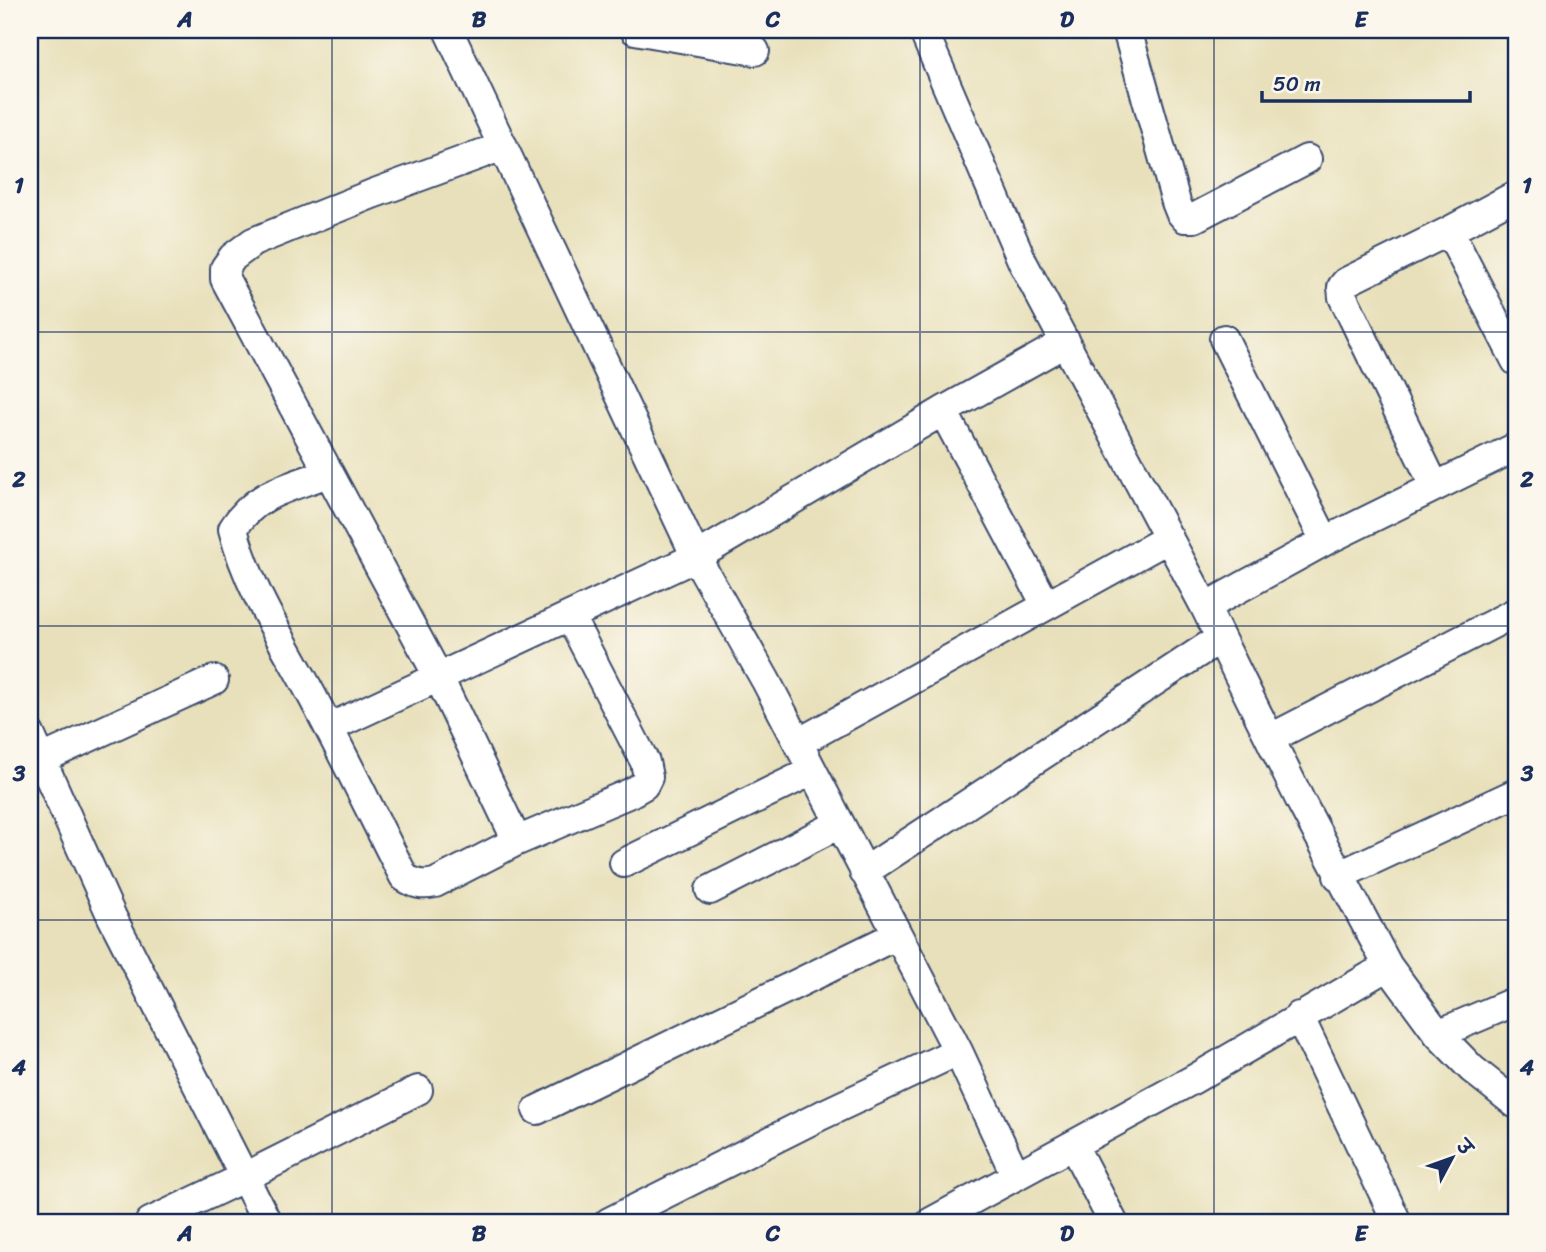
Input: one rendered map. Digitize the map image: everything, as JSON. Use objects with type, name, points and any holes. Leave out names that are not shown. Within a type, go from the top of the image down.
[{"type":"street","points":[[448,30],[696,557],[766,681],[958,1051],[1016,1175]]},
{"type":"street","points":[[635,30],[755,51]]},
{"type":"street","points":[[923,30],[1023,263],[1205,607],[1338,876],[1388,966],[1438,1034],[1472,1069],[1516,1104]]},
{"type":"street","points":[[1127,30],[1176,202],[1185,218],[1194,218],[1307,159]]},
{"type":"street","points":[[503,146],[372,194],[253,242],[233,257],[225,268],[225,279],[439,678],[517,841]]},
{"type":"street","points":[[1435,487],[1343,297],[1342,287],[1346,282],[1516,195]]},
{"type":"street","points":[[1449,231],[1516,361]]},
{"type":"street","points":[[1224,339],[1325,541]]},
{"type":"street","points":[[329,728],[696,557],[943,411],[1066,342]]},
{"type":"street","points":[[943,411],[1046,605]]},
{"type":"street","points":[[1205,607],[1325,541],[1516,447]]},
{"type":"street","points":[[328,474],[261,498],[233,529],[240,558],[404,877],[413,884],[425,886],[435,883],[517,841],[631,793],[643,785],[648,777],[645,762],[570,617]]},
{"type":"street","points":[[798,743],[1169,538]]},
{"type":"street","points":[[1271,738],[1516,612]]},
{"type":"street","points":[[864,872],[1219,639]]},
{"type":"street","points":[[214,680],[36,747],[112,917],[268,1222]]},
{"type":"street","points":[[624,863],[812,771]]},
{"type":"street","points":[[1338,876],[1516,793]]},
{"type":"street","points":[[710,890],[839,824]]},
{"type":"street","points":[[537,1110],[897,935]]},
{"type":"street","points":[[931,1222],[1194,1079],[1388,966]]},
{"type":"street","points":[[1438,1034],[1516,1001]]},
{"type":"street","points":[[1300,1016],[1398,1222]]},
{"type":"street","points":[[609,1222],[822,1115],[958,1051]]},
{"type":"street","points":[[150,1222],[418,1090]]},
{"type":"street","points":[[1073,1144],[1113,1222]]}]
